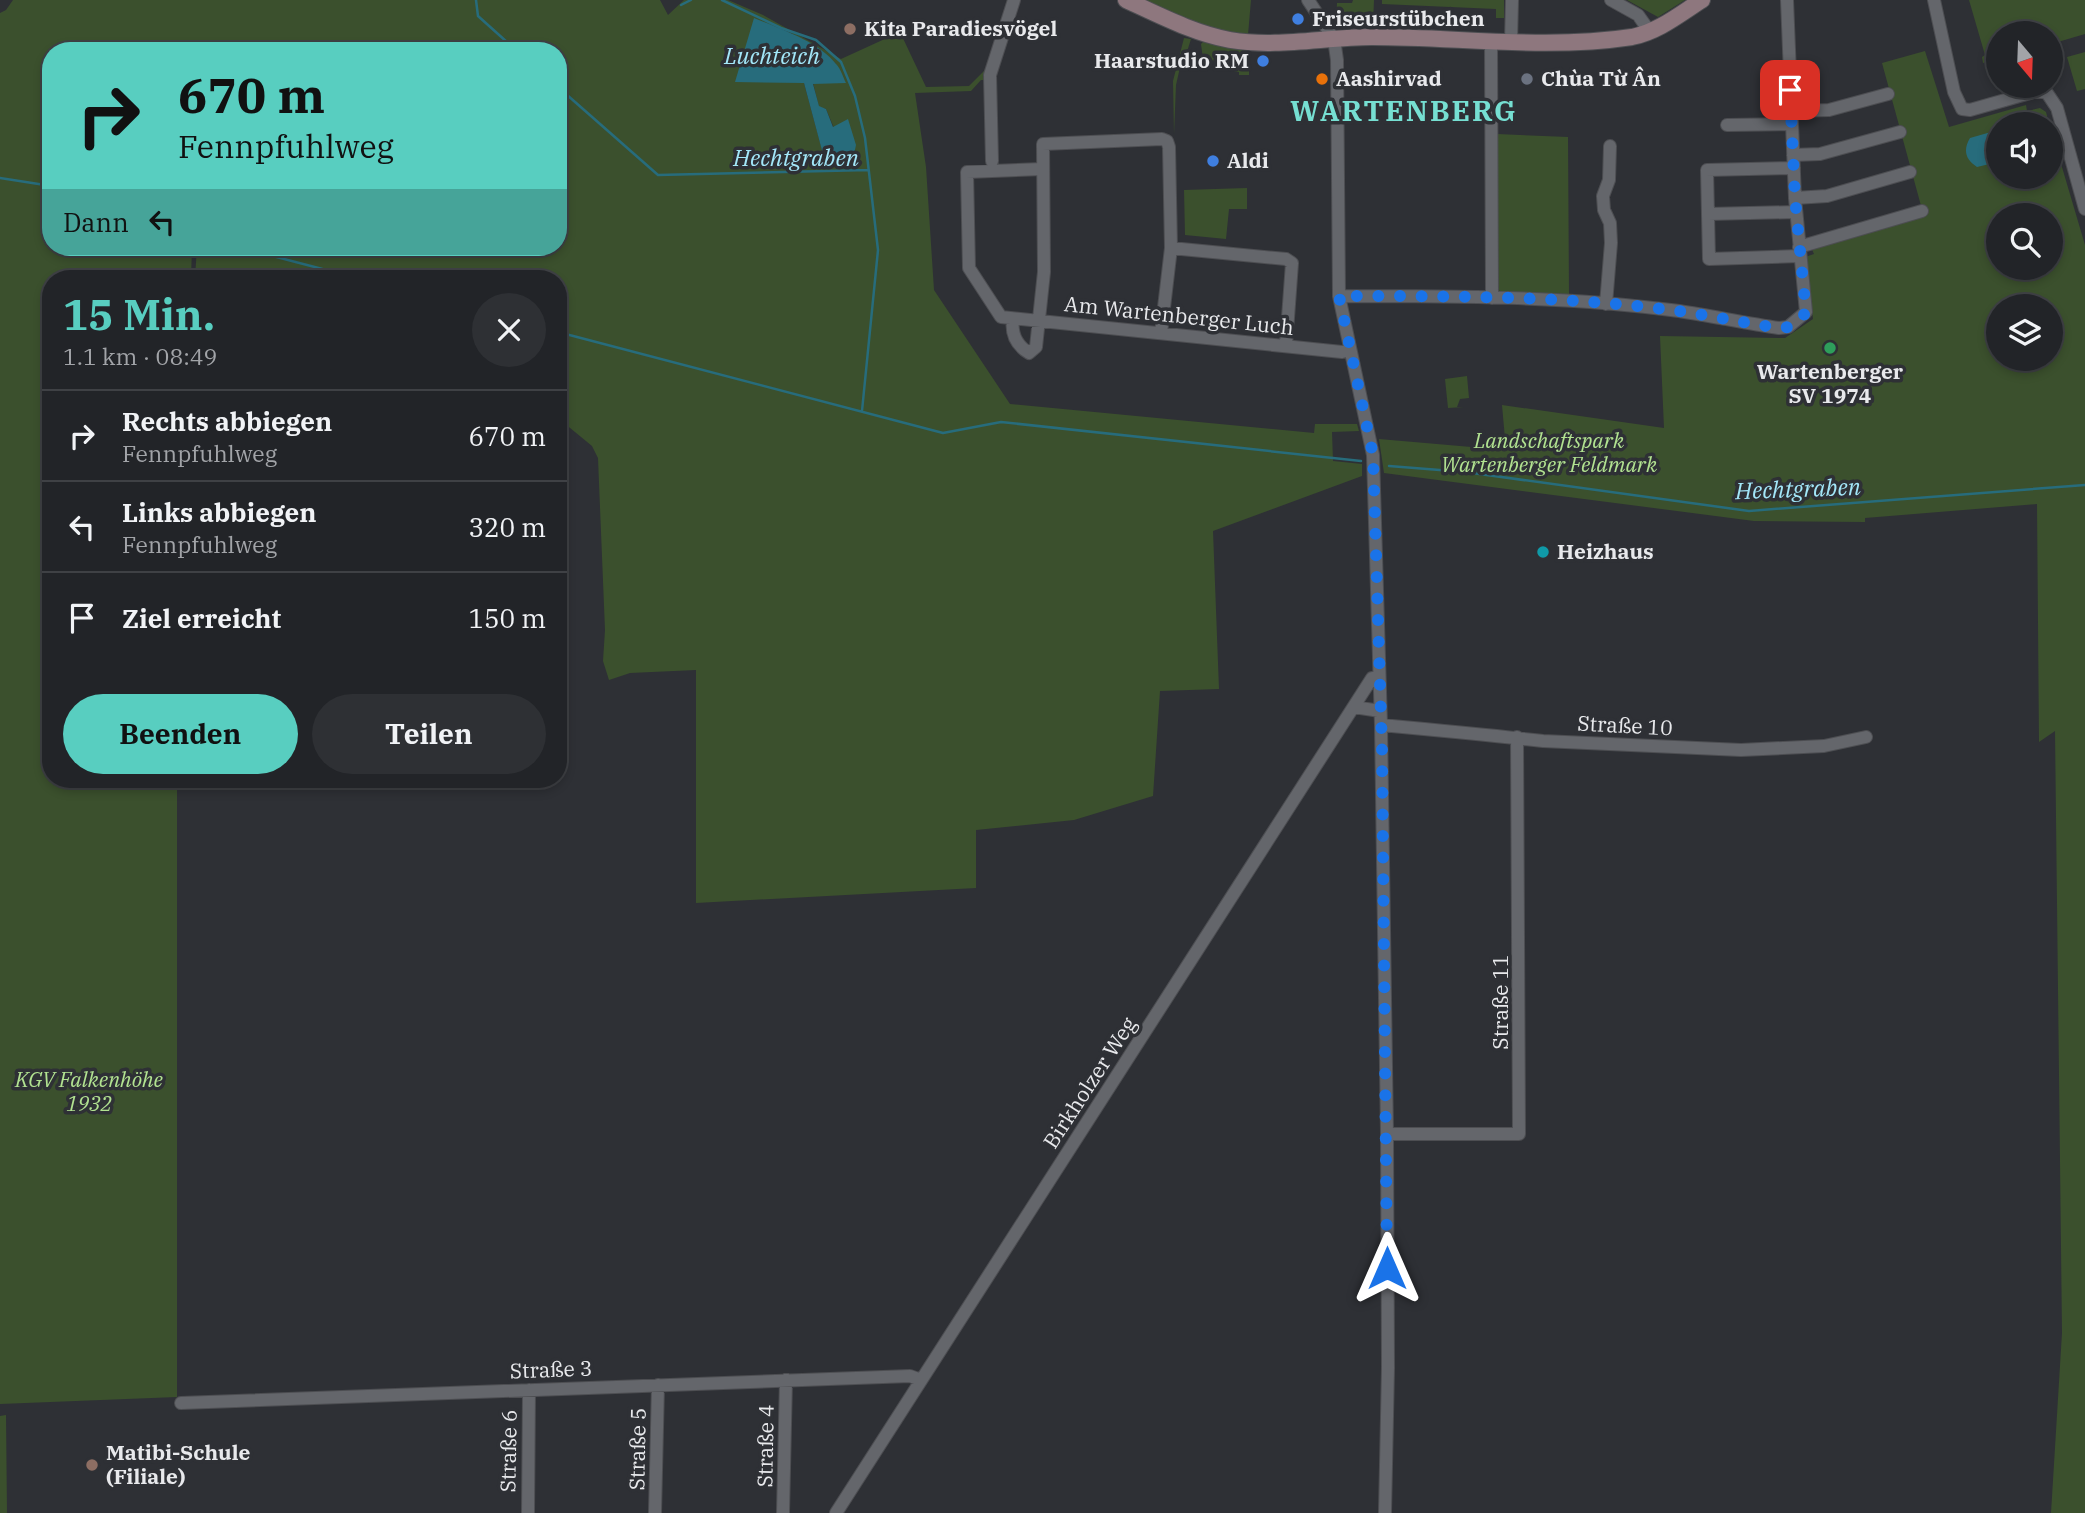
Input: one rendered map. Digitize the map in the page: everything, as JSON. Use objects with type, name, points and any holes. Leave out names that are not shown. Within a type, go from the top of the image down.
[{"type":"main road","points":[[1126,0],[1181,25],[1225,39],[1247,42],[1376,37],[1511,42],[1632,37],[1650,32],[1702,0]]},
{"type":"street","points":[[992,161],[990,75],[1014,0]]},
{"type":"street","points":[[1308,0],[1334,39],[1337,61],[1339,296],[1373,455],[1381,725],[1387,1134],[1388,1368],[1385,1513]]},
{"type":"street","points":[[1511,42],[1513,0]]},
{"type":"street","points":[[1611,0],[1639,15],[1650,32]]},
{"type":"street","points":[[1339,296],[1492,298],[1606,304],[1679,311],[1779,328],[1788,327],[1806,313],[1795,198],[1787,0]]},
{"type":"street","points":[[1934,0],[1954,92],[1962,108],[1970,110],[2037,91],[2047,93],[2057,108],[2085,209]]},
{"type":"street","points":[[1491,41],[1492,298]]},
{"type":"street","points":[[1727,125],[1791,118],[1888,94]]},
{"type":"street","points":[[1900,132],[1793,162],[1707,170],[1709,259],[1799,252],[1922,211]]},
{"type":"street","points":[[1042,169],[967,172],[969,268],[1001,317],[1039,322],[1044,272],[1042,144],[1162,139],[1167,141],[1171,248],[1161,333]]},
{"type":"street","points":[[1606,304],[1611,243],[1610,223],[1604,210],[1603,196],[1609,180],[1610,146]]},
{"type":"street","points":[[1795,198],[1827,197],[1910,172]]},
{"type":"street","points":[[1708,214],[1796,212]]},
{"type":"street","points":[[1171,248],[1286,259],[1292,263],[1286,345]]},
{"type":"street","name":"Am Wartenberger Luch","points":[[1013,318],[1011,332],[1022,349],[1029,352],[1036,347],[1039,322],[1350,351]]},
{"type":"street","name":"Birkholzer Weg","points":[[836,1513],[1372,678],[1378,678]]},
{"type":"street","points":[[1354,707],[1380,711]]},
{"type":"street","name":"Straße 10","points":[[1381,725],[1543,741],[1741,751],[1824,746],[1866,737]]},
{"type":"street","name":"Straße 11","points":[[1387,1134],[1519,1134],[1517,737]]},
{"type":"street","name":"Straße 3","points":[[181,1402],[910,1376],[921,1380]]},
{"type":"street","name":"Straße 4","points":[[783,1513],[786,1380]]},
{"type":"street","name":"Straße 5","points":[[655,1513],[658,1385]]},
{"type":"street","name":"Straße 6","points":[[528,1513],[529,1390]]},
{"type":"green space","name":"KGV Falkenhöhe 1932","points":[[13,0],[660,0],[668,15],[684,0],[728,0],[763,15],[841,59],[900,32],[926,87],[969,86],[988,67],[986,80],[981,80],[971,91],[915,93],[926,167],[934,290],[1010,404],[1314,433],[1315,424],[1357,424],[1359,431],[1332,432],[1333,461],[1362,464],[1362,476],[1213,531],[1219,689],[1160,691],[1153,796],[1074,820],[976,830],[976,888],[696,903],[696,670],[630,673],[609,680],[603,661],[605,630],[598,458],[592,446],[567,425],[567,270],[196,270],[196,256],[567,256],[567,42],[42,42],[42,256],[192,256],[191,270],[42,270],[42,788],[177,788],[177,1397],[0,1404],[0,13],[6,10]],"holes":[[[781,28],[820,49],[836,64],[813,83],[819,107],[826,109],[834,128],[848,120],[824,157],[804,83]]]},
{"type":"green space","points":[[1147,0],[1251,0],[1248,35],[1238,37],[1146,5]]},
{"type":"green space","points":[[1353,0],[1374,0],[1373,24],[1336,22],[1337,3],[1352,3]]},
{"type":"green space","points":[[1382,0],[1504,0],[1504,18],[1496,18],[1496,9],[1382,4]]},
{"type":"green space","points":[[1627,0],[1685,0],[1658,17]]},
{"type":"green space","points":[[1969,0],[2085,0],[2085,34],[2063,40],[2063,21],[1986,21],[1986,62],[1983,63],[1982,57],[1985,55]]},
{"type":"green space","points":[[1184,38],[1191,39],[1186,55],[1183,54],[1176,85],[1174,134],[1173,81]]},
{"type":"green space","points":[[1203,42],[1249,51],[1249,75],[1239,75],[1239,72],[1217,68],[1217,61],[1203,59]]},
{"type":"green space","name":"Landschaftspark Wartenberger Feldmark","points":[[1925,51],[1949,127],[1986,116],[1986,189],[2063,189],[2063,171],[2085,245],[2085,1513],[2051,1513],[2062,1333],[2055,731],[2039,742],[2037,504],[1865,518],[1865,522],[1754,521],[1384,473],[1379,439],[1506,450],[1502,405],[1664,428],[1660,336],[1785,338],[1813,319],[1805,257],[1814,254],[1810,245],[1923,213],[1882,63]]},
{"type":"green space","points":[[2085,52],[2085,89],[2077,91],[2067,57]]},
{"type":"green space","points":[[2026,105],[2027,111],[2040,108],[2046,112],[2002,112]]},
{"type":"green space","points":[[1497,134],[1568,137],[1569,294],[1501,292],[1497,289]]},
{"type":"green space","points":[[1247,188],[1247,209],[1229,209],[1226,239],[1185,235],[1184,190]]},
{"type":"green space","points":[[1467,376],[1469,398],[1460,399],[1457,407],[1464,407],[1448,408],[1445,379]]},
{"type":"green space","points":[[6,1415],[7,1513],[0,1513],[0,1416]]},
{"type":"water","name":"Luchteich","points":[[754,18],[810,42],[838,66],[846,83],[813,84],[819,106],[826,109],[833,127],[848,119],[856,145],[853,159],[824,158],[804,83],[735,82]]},
{"type":"water","points":[[1986,133],[1986,165],[1977,167],[1970,161],[1966,146],[1970,138]]},
{"type":"waterway","name":"Hechtgraben","points":[[476,0],[478,16],[507,42]]},
{"type":"waterway","points":[[681,5],[691,0]]},
{"type":"waterway","name":"Hechtgraben","points":[[722,0],[781,28],[816,40],[841,62],[855,96],[865,138],[878,250],[862,411]]},
{"type":"waterway","name":"Hechtgraben","points":[[567,95],[658,175],[868,170]]},
{"type":"waterway","name":"Hechtgraben","points":[[0,178],[42,185]]},
{"type":"waterway","name":"Hechtgraben","points":[[273,256],[326,270]]},
{"type":"waterway","name":"Hechtgraben","points":[[567,334],[943,433],[1001,422],[1361,461]]},
{"type":"waterway","name":"Hechtgraben","points":[[1389,466],[1465,472],[1749,511],[2085,485]]},
{"type":"place","name":"Friseurstübchen","points":[[1298,19]]},
{"type":"place","name":"Kita Paradiesvögel","points":[[850,29]]},
{"type":"place","name":"Haarstudio RM","points":[[1263,61]]},
{"type":"place","name":"Aashirvad","points":[[1322,79]]},
{"type":"place","name":"Chùa Từ Ân","points":[[1527,79]]},
{"type":"place","name":"Aldi","points":[[1213,161]]},
{"type":"place","name":"Wartenberger SV 1974","points":[[1830,348]]},
{"type":"place","name":"Heizhaus","points":[[1543,552]]},
{"type":"place","name":"Matibi-Schule (Filiale)","points":[[92,1465]]},
{"type":"district","name":"WARTENBERG","points":[[1404,111]]},
{"type":"route","points":[[1387,1268],[1382,749],[1373,455],[1339,296],[1516,298],[1679,311],[1779,328],[1788,327],[1806,313],[1795,198],[1790,90]]}]
